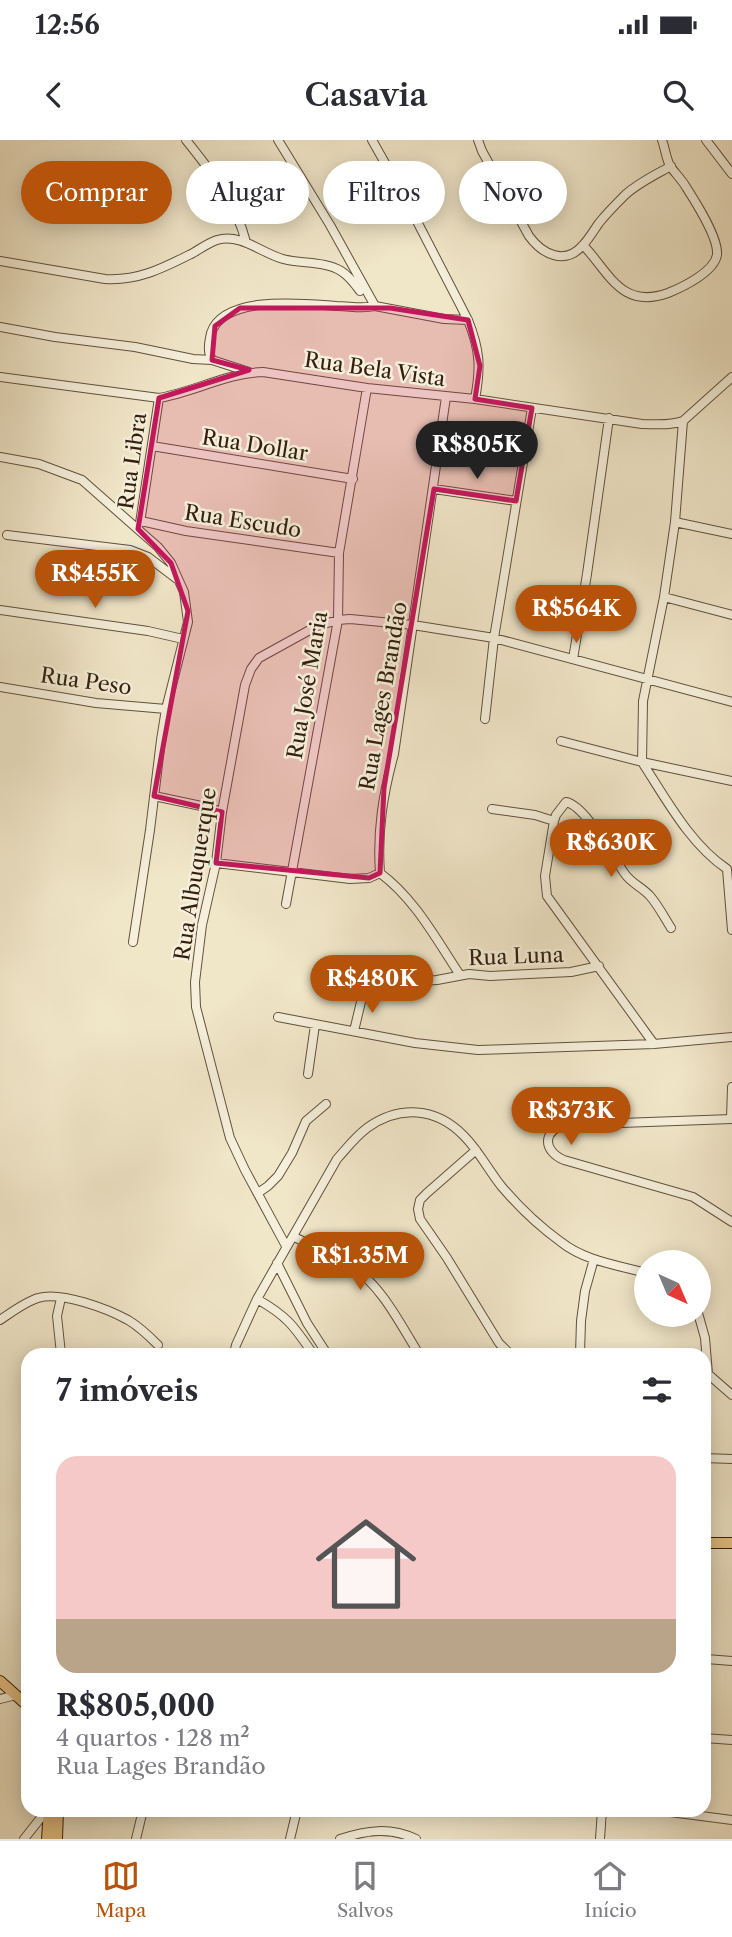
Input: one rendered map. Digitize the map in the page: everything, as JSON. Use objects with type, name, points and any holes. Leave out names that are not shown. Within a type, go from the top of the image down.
[{"type":"main road","points":[[711,1543],[732,1543]]},
{"type":"main road","points":[[0,1681],[21,1700]]},
{"type":"main road","points":[[47,1839],[48,1817]]},
{"type":"main road","points":[[57,1839],[58,1817]]},
{"type":"street","points":[[186,140],[226,194],[246,242]]},
{"type":"street","points":[[278,140],[330,225],[362,290]]},
{"type":"street","points":[[372,140],[468,320],[478,350],[480,366],[475,399]]},
{"type":"street","points":[[478,140],[529,236],[546,254],[557,256],[577,251],[628,192],[671,166]]},
{"type":"street","points":[[583,245],[612,281],[625,292],[635,296],[652,297],[668,293],[706,272],[713,264],[717,256],[712,234],[671,166],[662,140]]},
{"type":"street","points":[[706,140],[732,174]]},
{"type":"street","points":[[0,261],[123,280],[160,269],[216,240],[226,238],[246,242],[284,260],[337,269],[362,290],[375,306]]},
{"type":"street","points":[[349,306],[362,290]]},
{"type":"street","points":[[212,360],[209,351],[215,326],[228,314],[240,308],[293,304],[363,308],[375,306],[444,319],[468,320]]},
{"type":"street","points":[[0,327],[212,360],[249,372]]},
{"type":"street","name":"Rua Bela Vista","points":[[0,377],[159,398],[178,395],[233,376],[263,372],[367,388],[475,399],[662,425],[683,421]]},
{"type":"street","points":[[732,377],[683,421],[675,522],[664,597],[643,701],[642,762],[700,845],[712,859],[729,869],[732,929]]},
{"type":"street","name":"Rua José Maria","points":[[286,904],[338,620],[339,553],[367,388]]},
{"type":"street","name":"Rua Lages Brandão","points":[[380,873],[379,834],[384,788],[394,754],[446,397]]},
{"type":"street","name":"Rua Libra","points":[[140,525],[159,398]]},
{"type":"street","points":[[485,719],[494,638],[532,408]]},
{"type":"street","points":[[573,659],[609,418]]},
{"type":"street","name":"Rua Dollar","points":[[152,446],[353,479]]},
{"type":"street","points":[[0,457],[39,464],[82,480],[140,525],[171,563],[181,582],[188,622],[166,709],[133,942]]},
{"type":"street","points":[[434,489],[516,501]]},
{"type":"street","points":[[675,522],[732,534]]},
{"type":"street","name":"Rua Escudo","points":[[140,525],[339,553]]},
{"type":"street","points":[[7,535],[130,550],[148,557],[181,582]]},
{"type":"street","points":[[664,597],[732,615]]},
{"type":"street","points":[[0,611],[148,631],[183,639]]},
{"type":"street","name":"Rua Albuquerque","points":[[286,1246],[230,1138],[196,1007],[195,982],[202,925],[216,863],[222,812],[245,685],[259,658],[317,626],[350,619],[414,625],[494,638],[732,702]]},
{"type":"street","name":"Rua Peso","points":[[0,687],[96,703],[166,709]]},
{"type":"street","points":[[561,741],[732,781]]},
{"type":"street","points":[[154,796],[222,812]]},
{"type":"street","points":[[654,1044],[547,896],[546,868],[554,821],[566,802],[572,803],[607,845],[631,881],[648,894],[671,928]]},
{"type":"street","points":[[492,809],[535,815],[554,821]]},
{"type":"street","points":[[216,863],[362,879],[380,873],[395,884],[414,905],[460,975]]},
{"type":"street","name":"Rua Luna","points":[[354,1031],[366,981],[375,974],[422,981],[460,975],[571,972],[599,966]]},
{"type":"street","points":[[278,1017],[415,1043],[478,1050],[654,1044],[732,1037]]},
{"type":"street","points":[[308,1074],[315,1026]]},
{"type":"street","points":[[732,1087],[732,1119],[565,1125],[552,1132],[548,1145],[554,1155],[564,1160],[693,1197],[732,1222]]},
{"type":"street","points":[[258,1193],[278,1176],[306,1121],[326,1104]]},
{"type":"street","points":[[235,1348],[286,1246],[337,1160],[367,1128],[406,1112],[426,1112],[452,1125],[476,1150],[503,1188],[530,1216],[573,1251],[634,1270]]},
{"type":"street","points":[[476,1150],[420,1200],[418,1209],[421,1219],[504,1348]]},
{"type":"street","points":[[293,1237],[342,1260],[366,1277],[383,1296],[415,1348]]},
{"type":"street","points":[[580,1348],[585,1291],[594,1259]]},
{"type":"street","points":[[277,1263],[307,1323],[323,1348]]},
{"type":"street","points":[[0,1320],[39,1298],[77,1300],[127,1320],[141,1328],[159,1345]]},
{"type":"street","points":[[60,1348],[57,1317],[61,1298]]},
{"type":"street","points":[[257,1300],[290,1322],[309,1348]]},
{"type":"street","points":[[702,1327],[705,1348]]},
{"type":"street","points":[[711,1378],[732,1395]]},
{"type":"street","points":[[711,1458],[732,1459]]},
{"type":"street","points":[[711,1659],[732,1661]]},
{"type":"street","points":[[0,1699],[16,1695]]},
{"type":"street","points":[[711,1738],[732,1740]]},
{"type":"street","points":[[24,1839],[42,1817]]},
{"type":"street","points":[[136,1839],[141,1817]]},
{"type":"street","points":[[290,1839],[295,1817]]},
{"type":"street","points":[[600,1839],[602,1817]]},
{"type":"street","points":[[711,1817],[732,1819]]},
{"type":"street","points":[[340,1839],[362,1832],[384,1830],[404,1833],[416,1839]]},
{"type":"highlighted area","points":[[240,308],[390,308],[468,320],[480,366],[475,399],[532,408],[516,501],[434,489],[384,788],[380,873],[369,878],[216,863],[222,812],[154,796],[188,611],[171,563],[138,529],[159,398],[249,370],[212,360],[215,326]]}]
